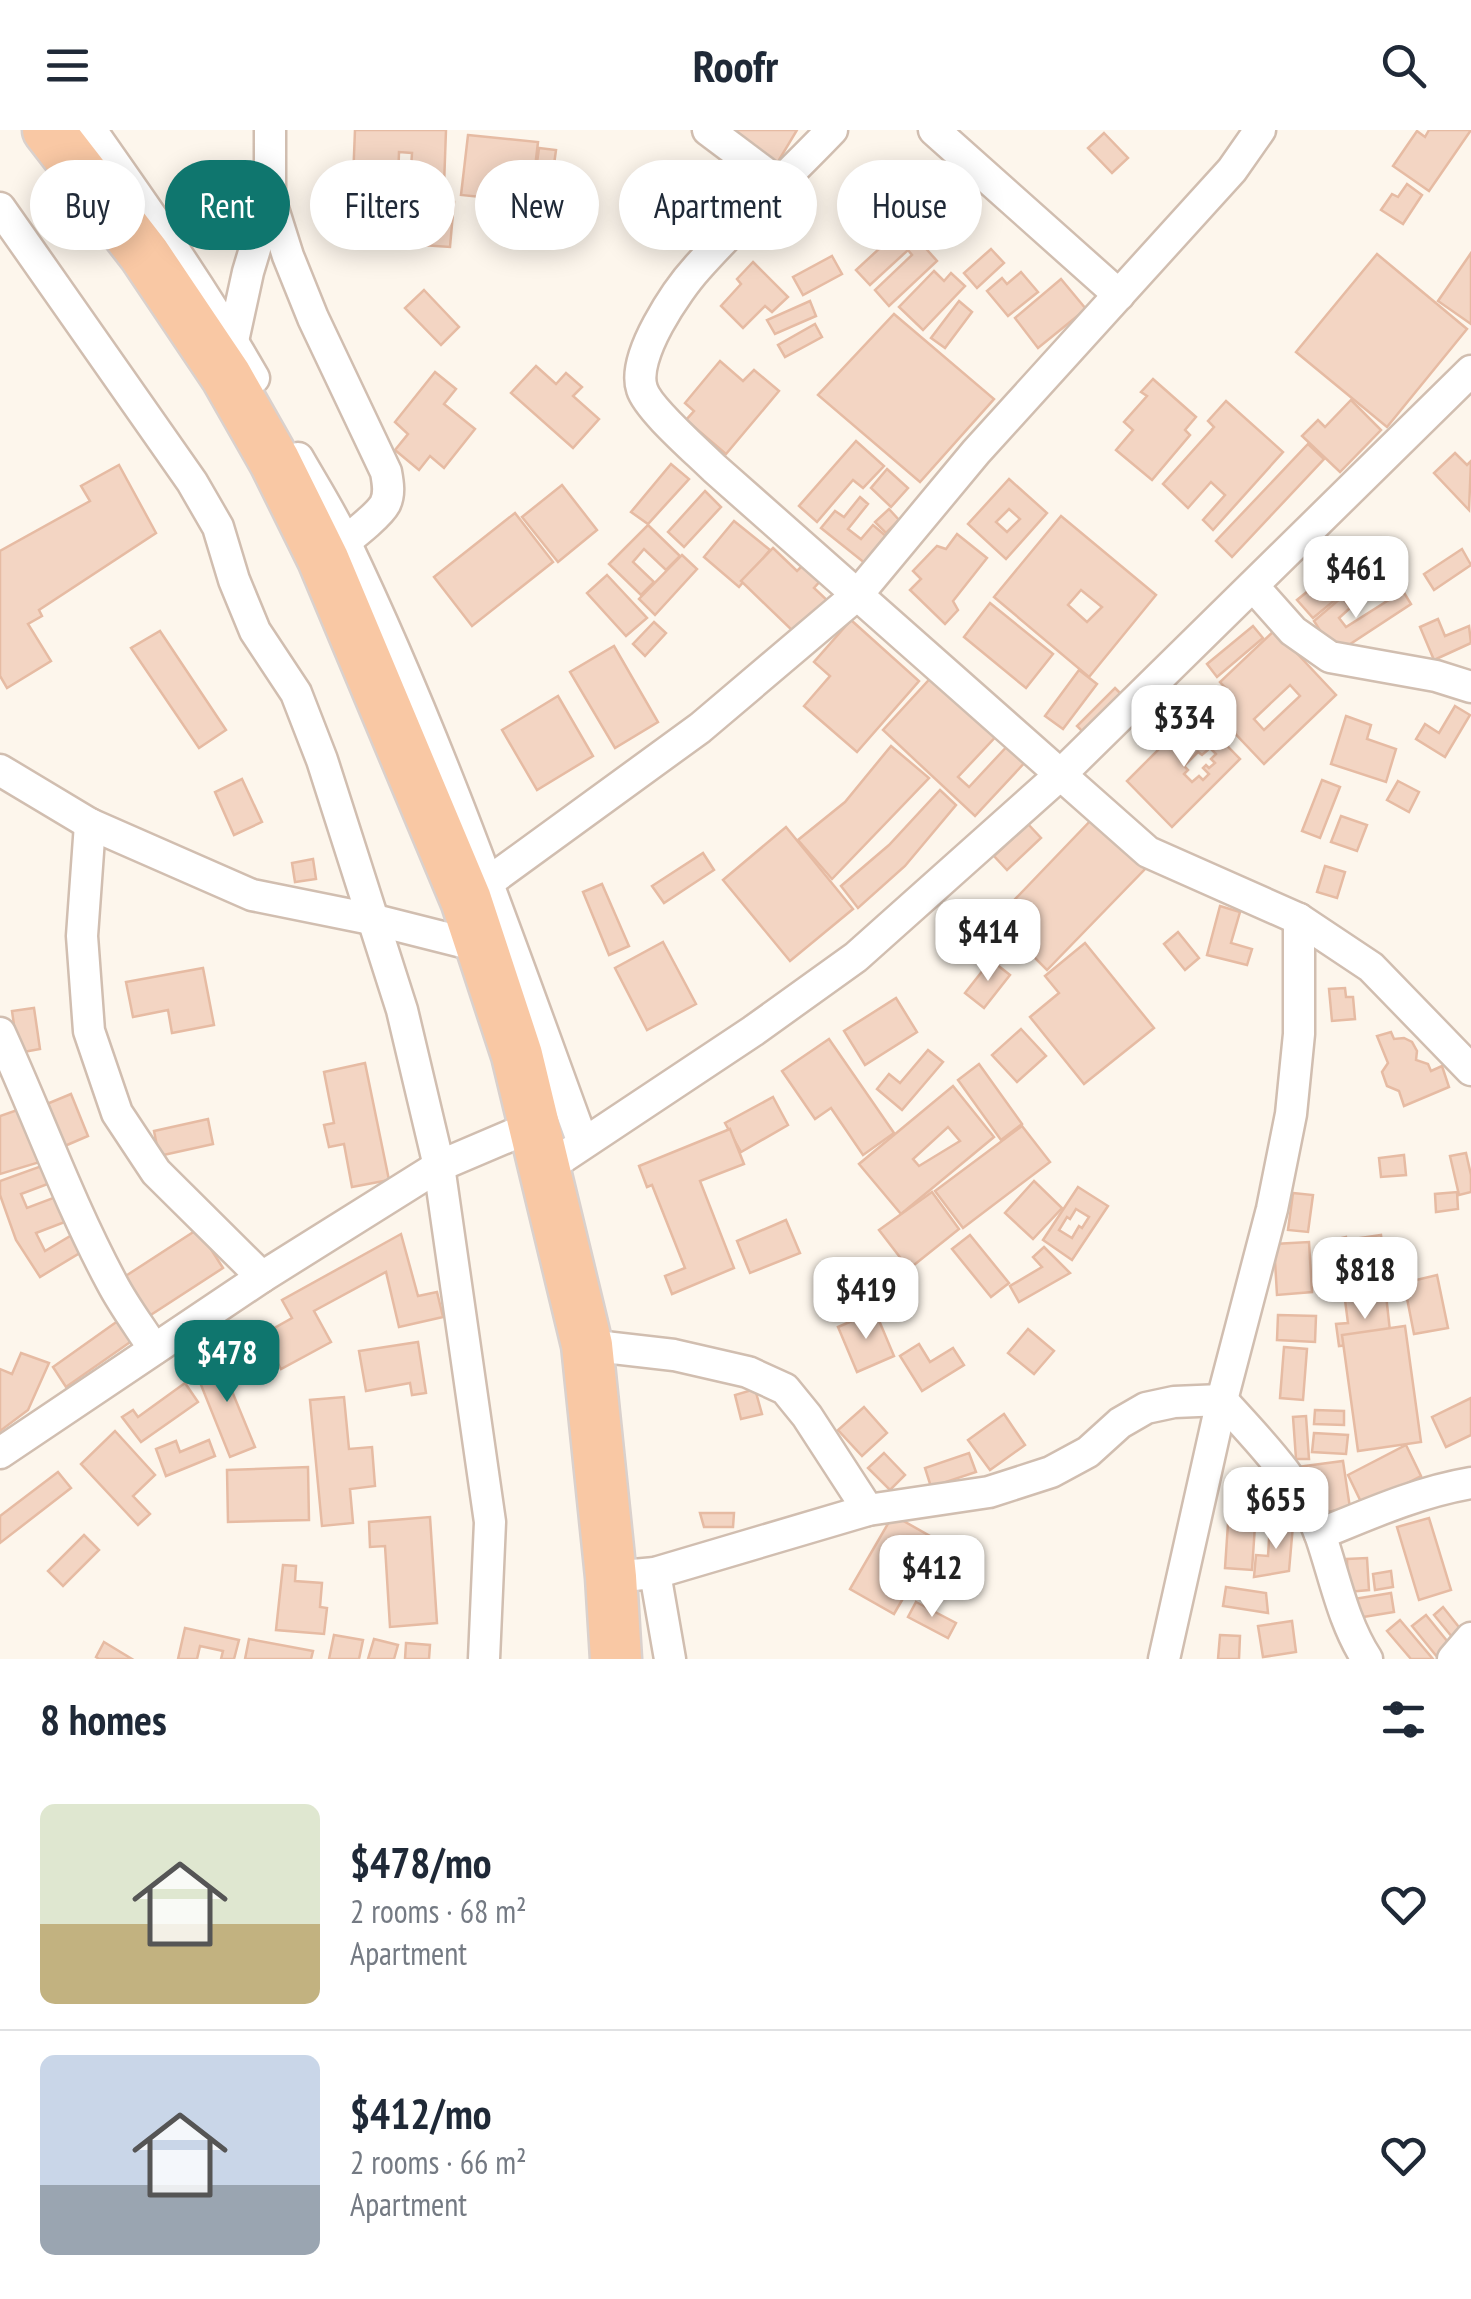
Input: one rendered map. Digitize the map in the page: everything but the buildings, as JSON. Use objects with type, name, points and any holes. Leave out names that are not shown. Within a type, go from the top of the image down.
[{"type":"highway","points":[[48,130],[229,358],[275,462],[334,550],[477,890],[482,946],[517,1055],[554,1146],[587,1345],[633,1575],[616,1659]]},
{"type":"street","points":[[91,130],[149,212],[229,358]]},
{"type":"street","points":[[270,130],[270,160]]},
{"type":"street","points":[[708,130],[748,160]]},
{"type":"street","points":[[803,160],[832,130]]},
{"type":"street","points":[[934,130],[1119,295]]},
{"type":"street","points":[[554,1146],[477,890],[700,728],[858,594],[976,452],[1232,170],[1260,130]]},
{"type":"street","points":[[0,208],[192,482],[218,527],[255,631],[296,693],[322,760],[402,1010],[439,1166],[490,1522],[484,1659]]},
{"type":"street","points":[[229,358],[255,250]]},
{"type":"street","points":[[286,250],[312,318],[386,472],[387,502],[334,550]]},
{"type":"street","points":[[715,250],[695,270],[652,334],[642,364],[641,388],[654,407],[714,468],[1148,852],[1299,919],[1371,967],[1471,1070]]},
{"type":"street","points":[[0,1453],[262,1277],[439,1166],[554,1146],[753,1031],[856,957],[1061,774],[1471,371]]},
{"type":"street","points":[[1253,586],[1292,631],[1330,657],[1436,676],[1471,687]]},
{"type":"street","points":[[0,770],[90,824],[252,895],[482,946]]},
{"type":"street","points":[[90,824],[82,936],[88,1031],[116,1112],[156,1172],[262,1277]]},
{"type":"street","points":[[1164,1659],[1292,1114],[1299,1034],[1299,919]]},
{"type":"street","points":[[0,1034],[113,1286],[154,1349]]},
{"type":"street","points":[[587,1345],[674,1355],[748,1372],[785,1389],[868,1510]]},
{"type":"street","points":[[670,1659],[633,1575],[868,1510],[989,1492],[1051,1472],[1088,1452],[1120,1422],[1146,1408],[1174,1402],[1222,1400],[1278,1460],[1299,1493],[1320,1534],[1352,1636],[1366,1659]]},
{"type":"street","points":[[1320,1534],[1397,1503],[1471,1483]]}]
